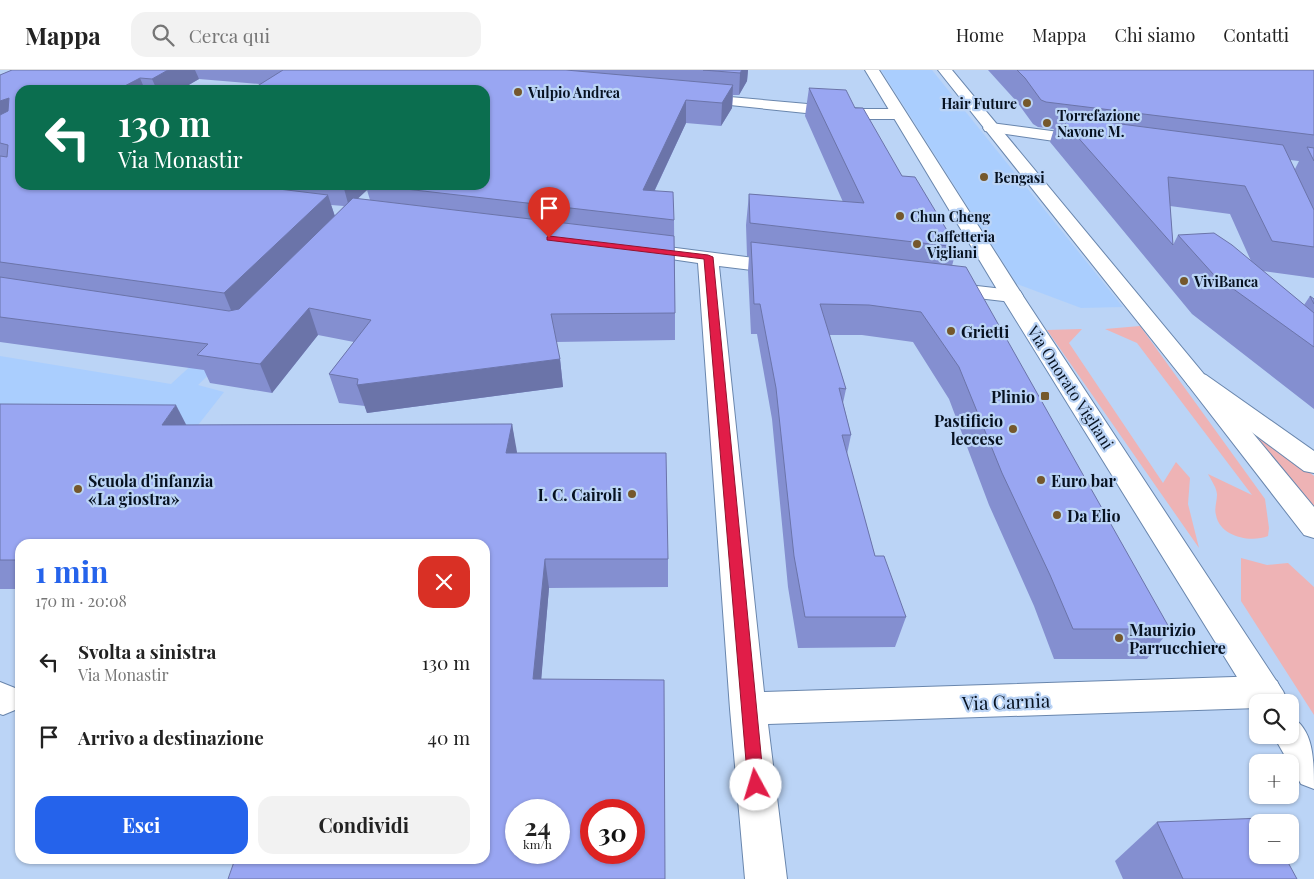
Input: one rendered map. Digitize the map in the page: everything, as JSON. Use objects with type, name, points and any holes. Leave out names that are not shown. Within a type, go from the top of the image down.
[{"type":"main road","name":"Via Onorato Vigliani","points":[[872,70],[1012,296],[1266,694]]},
{"type":"main road","points":[[945,70],[1197,380],[1314,528]]},
{"type":"main road","points":[[678,96],[864,114],[898,114]]},
{"type":"main road","points":[[991,128],[1106,143]]},
{"type":"main road","points":[[622,247],[802,270]]},
{"type":"main road","points":[[708,257],[748,709],[766,879]]},
{"type":"main road","points":[[919,285],[1012,296]]},
{"type":"main road","points":[[1197,380],[1314,464]]},
{"type":"main road","name":"Via Carnia","points":[[748,709],[1249,697]]},
{"type":"main road","points":[[1297,744],[1314,771]]},
{"type":"shaded area","name":"Bengasi","points":[[881,70],[932,70],[1123,307],[1081,308],[1017,284]]},
{"type":"shaded area","points":[[1140,326],[1265,499],[1269,528],[1268,536],[1253,539],[1245,538],[1223,529],[1215,513],[1216,490],[1208,474],[1252,495],[1137,343],[1105,329]]},
{"type":"shaded area","points":[[1082,329],[1069,343],[1163,483],[1176,462],[1190,478],[1188,504],[1199,548],[1047,330]]},
{"type":"shaded area","name":"Scuola d'infanzia «La giostra»","points":[[221,338],[244,340],[198,385],[224,392],[191,434],[28,539],[15,539],[15,555],[0,589],[0,356],[171,384]]},
{"type":"shaded area","points":[[1197,380],[1314,476],[1314,527]]},
{"type":"shaded area","points":[[1241,558],[1267,565],[1288,563],[1314,587],[1314,715],[1241,601]]},
{"type":"building","points":[[12,70],[168,70],[152,79],[140,78],[127,85],[15,85],[15,190],[287,190],[328,195],[224,293],[0,262],[0,156],[7,157],[8,145],[0,143],[0,115],[8,111],[9,98],[0,101],[0,75]]},
{"type":"building","points":[[283,70],[566,70],[733,85],[722,103],[686,100],[643,190],[673,192],[674,220],[414,190],[490,190],[490,85],[259,85]]},
{"type":"building","points":[[703,70],[742,70],[740,73]]},
{"type":"building","points":[[1017,70],[1314,70],[1314,135],[1046,102],[1041,100]]},
{"type":"building","points":[[809,88],[846,90],[855,108],[863,108],[902,176],[915,177],[957,247],[750,223],[749,194],[864,203]]},
{"type":"building","points":[[1059,116],[1283,145],[1314,210],[1314,247],[1272,241],[1245,186],[1168,177],[1173,245]]},
{"type":"building","points":[[1307,147],[1314,148],[1314,161]]},
{"type":"building","points":[[353,198],[674,236],[675,313],[551,314],[560,359],[357,385],[358,379],[329,374],[371,320],[309,308],[260,364],[197,355],[208,344],[0,317],[0,277],[229,311],[239,309]]},
{"type":"building","points":[[1214,233],[1232,245],[1314,313],[1314,347],[1214,275],[1178,235]]},
{"type":"building","points":[[751,242],[966,267],[1170,629],[1073,629],[1002,473],[959,367],[921,312],[869,305],[820,304],[846,389],[839,388],[851,435],[842,435],[875,556],[884,556],[906,617],[805,617],[794,556],[776,388],[760,304],[754,304]]},
{"type":"building","points":[[0,404],[176,405],[162,425],[512,424],[506,453],[666,453],[668,559],[545,559],[533,679],[664,680],[665,879],[228,879],[233,864],[490,864],[490,539],[15,539],[15,560],[0,560]]},
{"type":"building","points":[[1249,819],[1249,864],[1289,864],[1297,879],[1183,879],[1157,822]]},
{"type":"place","name":"Vulpio Andrea","points":[[518,92]]},
{"type":"place","name":"Hair Future","points":[[1027,103]]},
{"type":"place","name":"Torrefazione Navone M.","points":[[1047,123]]},
{"type":"place","name":"Bengasi","points":[[984,177]]},
{"type":"place","name":"Chun Cheng","points":[[900,216]]},
{"type":"place","name":"Caffetteria Vigliani","points":[[917,244]]},
{"type":"place","name":"ViviBanca","points":[[1184,281]]},
{"type":"place","name":"Grietti","points":[[951,331]]},
{"type":"place","name":"Plinio","points":[[1045,396]]},
{"type":"place","name":"Pastificio leccese","points":[[1013,429]]},
{"type":"place","name":"Euro bar","points":[[1041,480]]},
{"type":"place","name":"Scuola d'infanzia «La giostra»","points":[[78,489]]},
{"type":"place","name":"I. C. Cairoli","points":[[632,494]]},
{"type":"place","name":"Da Elio","points":[[1057,515]]},
{"type":"place","name":"Maurizio Parrucchiere","points":[[1119,638]]},
{"type":"route","points":[[549,238],[708,257],[756,785]]}]
